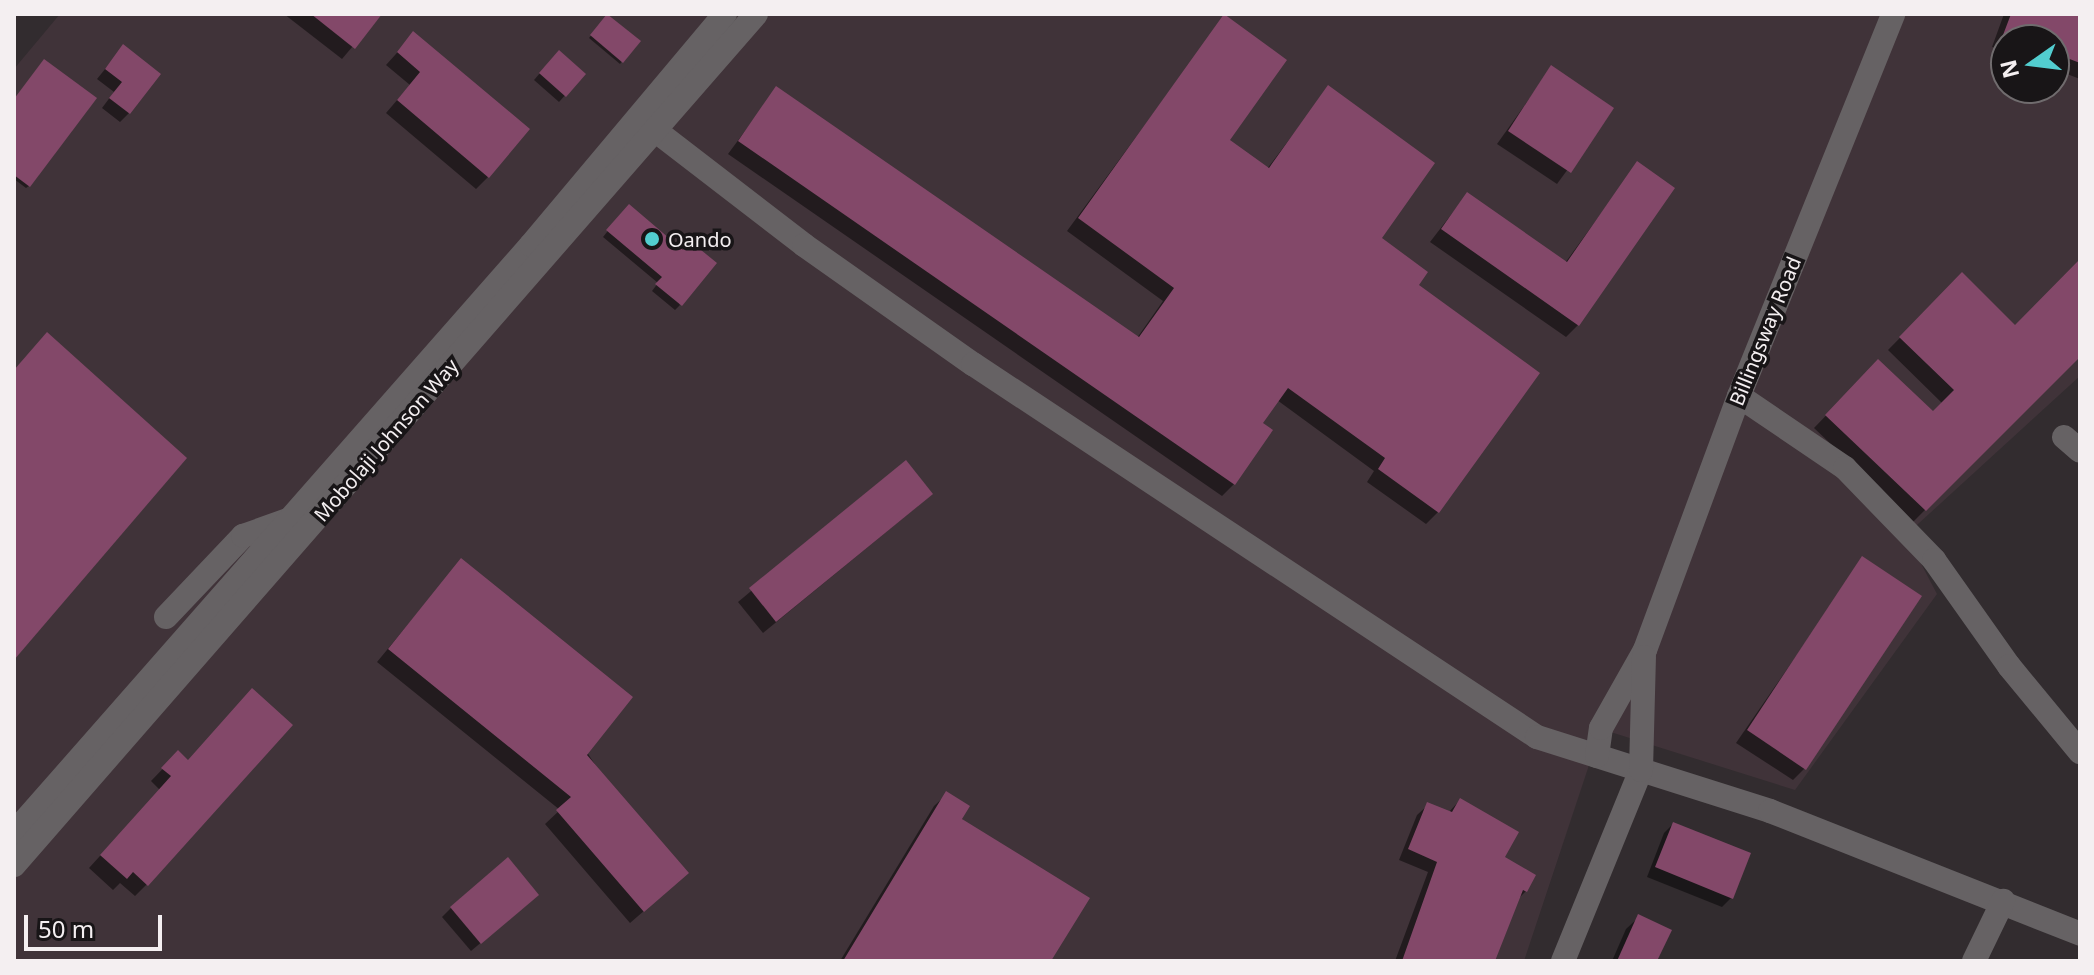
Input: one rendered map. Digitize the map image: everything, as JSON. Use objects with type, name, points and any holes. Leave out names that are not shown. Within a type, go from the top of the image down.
[{"type":"street","name":"Mobolaji Johnson Way","points":[[14,833],[531,245],[725,14]]},
{"type":"street","name":"Mobolaji Johnson Way","points":[[14,865],[756,14]]},
{"type":"street","name":"Billingsway Road","points":[[1597,756],[1601,728],[1645,650],[1739,396],[1893,14]]},
{"type":"street","points":[[656,131],[804,245],[1247,549],[1537,737],[1770,811],[2080,934]]},
{"type":"street","points":[[1739,396],[1845,468],[1934,560],[2009,666],[2080,752]]},
{"type":"street","points":[[166,617],[243,536],[288,520]]},
{"type":"street","name":"Billingsway Road","points":[[1563,961],[1641,770],[1645,650]]},
{"type":"street","points":[[1974,961],[2003,901]]},
{"type":"shaded area","points":[[60,14],[2080,14],[2080,376],[1906,535],[1937,594],[1795,790],[1601,729],[1524,961],[14,961],[14,69]]},
{"type":"building","points":[[311,14],[382,14],[355,49]]},
{"type":"building","points":[[607,14],[641,41],[623,63],[590,35]]},
{"type":"building","points":[[1224,14],[1287,60],[1230,140],[1269,168],[1328,85],[1435,163],[1382,238],[1428,272],[1419,285],[1540,373],[1439,513],[1378,469],[1385,458],[1288,388],[1263,423],[1273,430],[1235,485],[738,141],[776,86],[1139,337],[1174,288],[1078,218]]},
{"type":"building","points":[[2011,14],[2080,14],[2080,63],[2070,59],[2070,24],[2007,24]]},
{"type":"building","points":[[413,31],[530,129],[489,178],[397,100],[420,72],[397,52]]},
{"type":"building","points":[[123,44],[161,74],[130,114],[109,98],[122,82],[105,69]]},
{"type":"building","points":[[559,50],[586,74],[566,97],[539,73]]},
{"type":"building","points":[[44,59],[97,98],[30,187],[14,175],[14,99]]},
{"type":"building","points":[[1551,65],[1614,108],[1571,173],[1508,131]]},
{"type":"building","points":[[1637,161],[1675,188],[1579,326],[1441,229],[1467,192],[1567,262]]},
{"type":"building","points":[[629,204],[683,250],[690,241],[717,263],[682,306],[655,284],[662,277],[606,230]]},
{"type":"building","points":[[2080,259],[2080,357],[1926,511],[1825,415],[1878,359],[1933,411],[1954,390],[1899,337],[1962,272],[2015,325]]},
{"type":"building","points":[[47,332],[187,458],[14,660],[14,370]]},
{"type":"building","points":[[906,460],[933,494],[776,622],[749,588]]},
{"type":"building","points":[[1862,556],[1922,596],[1806,770],[1747,730]]},
{"type":"building","points":[[461,558],[633,697],[587,755],[689,873],[644,912],[556,810],[571,797],[388,649]]},
{"type":"building","points":[[252,688],[293,725],[148,886],[133,872],[127,879],[100,855],[171,776],[161,768],[178,750],[188,760]]},
{"type":"building","points":[[946,791],[970,806],[962,819],[1090,898],[1051,961],[843,961]]},
{"type":"building","points":[[1460,798],[1519,832],[1505,857],[1536,875],[1527,892],[1523,890],[1495,961],[1402,961],[1437,862],[1408,849],[1427,802],[1452,812]]},
{"type":"building","points":[[1673,822],[1751,853],[1733,899],[1655,867]]},
{"type":"building","points":[[508,857],[539,895],[481,944],[450,907]]},
{"type":"building","points":[[1638,914],[1672,930],[1657,961],[1617,961]]},
{"type":"place","name":"Oando","points":[[652,239]]}]
